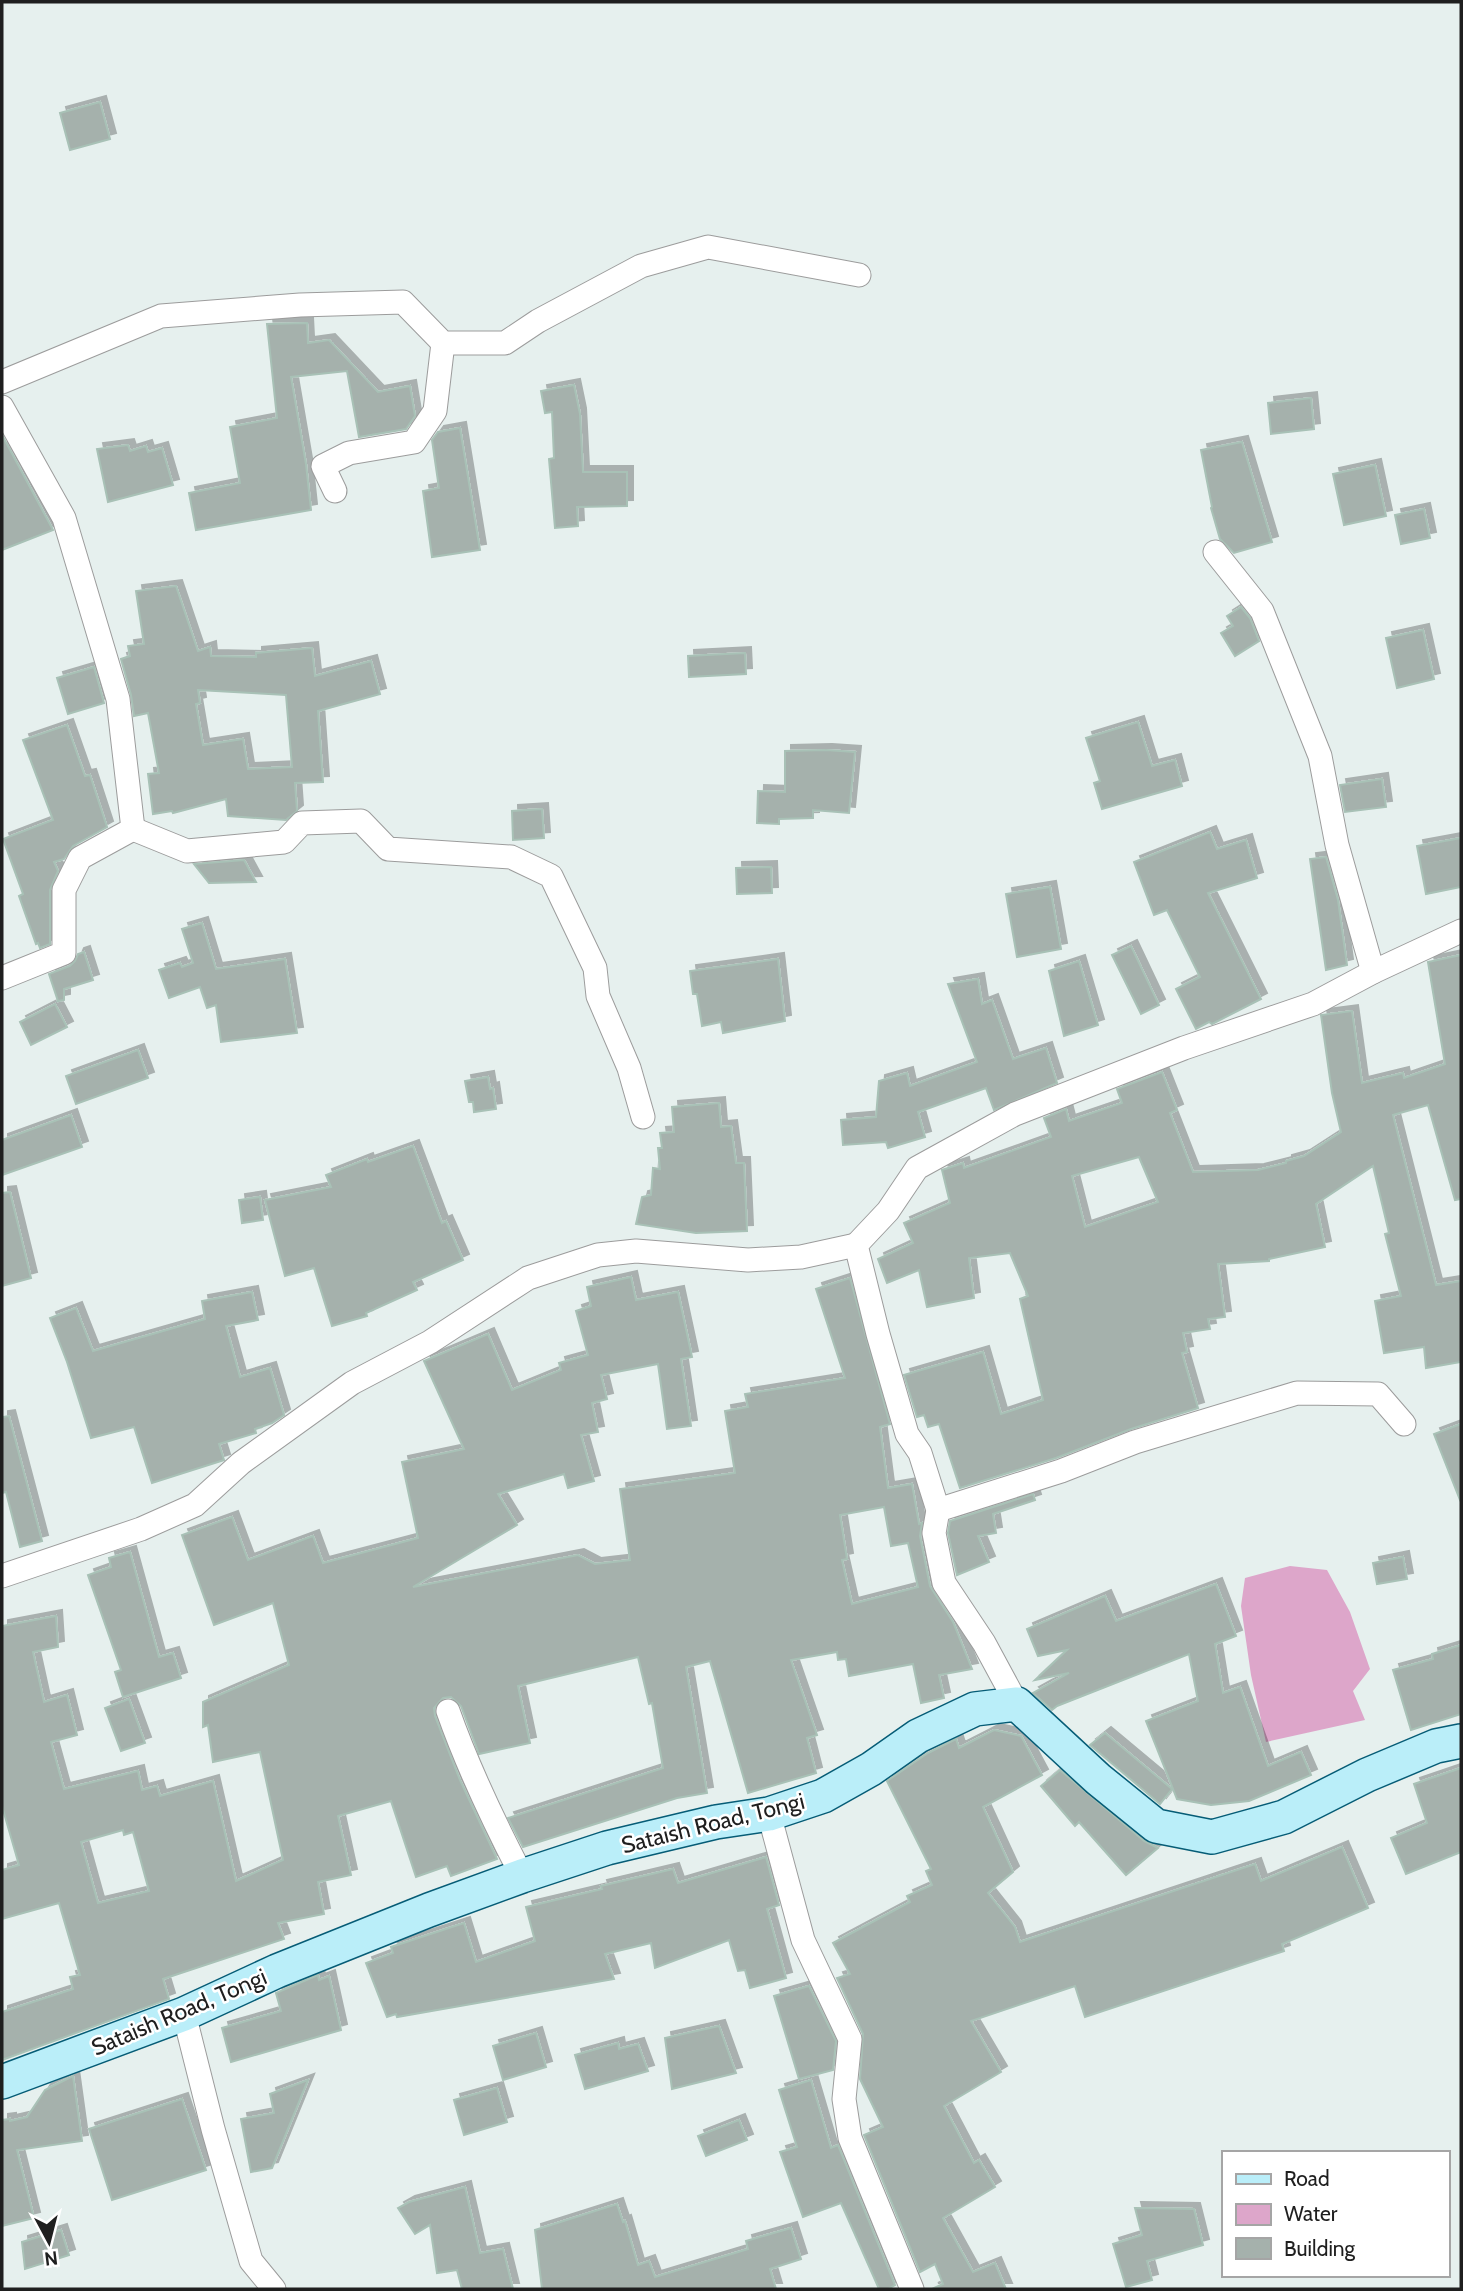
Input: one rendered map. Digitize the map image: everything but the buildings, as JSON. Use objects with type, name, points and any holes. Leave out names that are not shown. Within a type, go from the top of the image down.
[{"type":"street","points":[[2,382],[161,316],[300,305],[403,302],[443,343],[505,343],[538,321],[641,267],[708,247],[859,275]]},
{"type":"street","points":[[335,491],[323,466],[349,453],[414,442],[435,411],[443,343]]},
{"type":"street","points":[[2,407],[64,518],[118,699],[133,829]]},
{"type":"street","points":[[1215,552],[1262,611],[1320,756],[1337,845],[1373,972]]},
{"type":"street","points":[[133,829],[187,851],[285,842],[302,823],[361,821],[388,849],[511,857],[551,876],[595,968],[598,996],[629,1068],[643,1117]]},
{"type":"street","points":[[2,978],[64,953],[64,890],[80,858],[133,829]]},
{"type":"street","points":[[2,1576],[141,1529],[195,1505],[241,1463],[352,1383],[430,1342],[528,1278],[598,1255],[636,1251],[748,1260],[801,1257],[856,1245],[888,1211],[917,1168],[1015,1114],[1184,1048],[1313,1004],[1373,972],[1461,931]]},
{"type":"street","points":[[856,1245],[878,1335],[907,1434],[920,1453],[937,1510],[934,1534],[944,1583],[984,1643],[1017,1704],[1098,1779],[1156,1826],[1212,1837],[1284,1817],[1367,1775],[1436,1746],[1461,1741]]},
{"type":"street","points":[[937,1510],[1061,1471],[1135,1442],[1297,1393],[1378,1394],[1404,1424]]},
{"type":"street","name":"Sataish Road, Tongi","points":[[2,2082],[184,2014],[277,1971],[429,1910],[522,1877],[607,1848],[716,1822],[769,1814],[822,1796],[871,1769],[918,1736],[975,1709],[1017,1704]]},
{"type":"street","points":[[447,1710],[470,1771],[522,1877]]},
{"type":"street","points":[[769,1814],[803,1940],[850,2039],[844,2099],[850,2138],[912,2289]]},
{"type":"street","points":[[184,2014],[213,2129],[251,2261],[274,2289]]},
{"type":"water","points":[[1290,1566],[1327,1570],[1350,1612],[1370,1669],[1353,1691],[1365,1720],[1266,1742],[1251,1675],[1241,1606],[1245,1578]]}]
